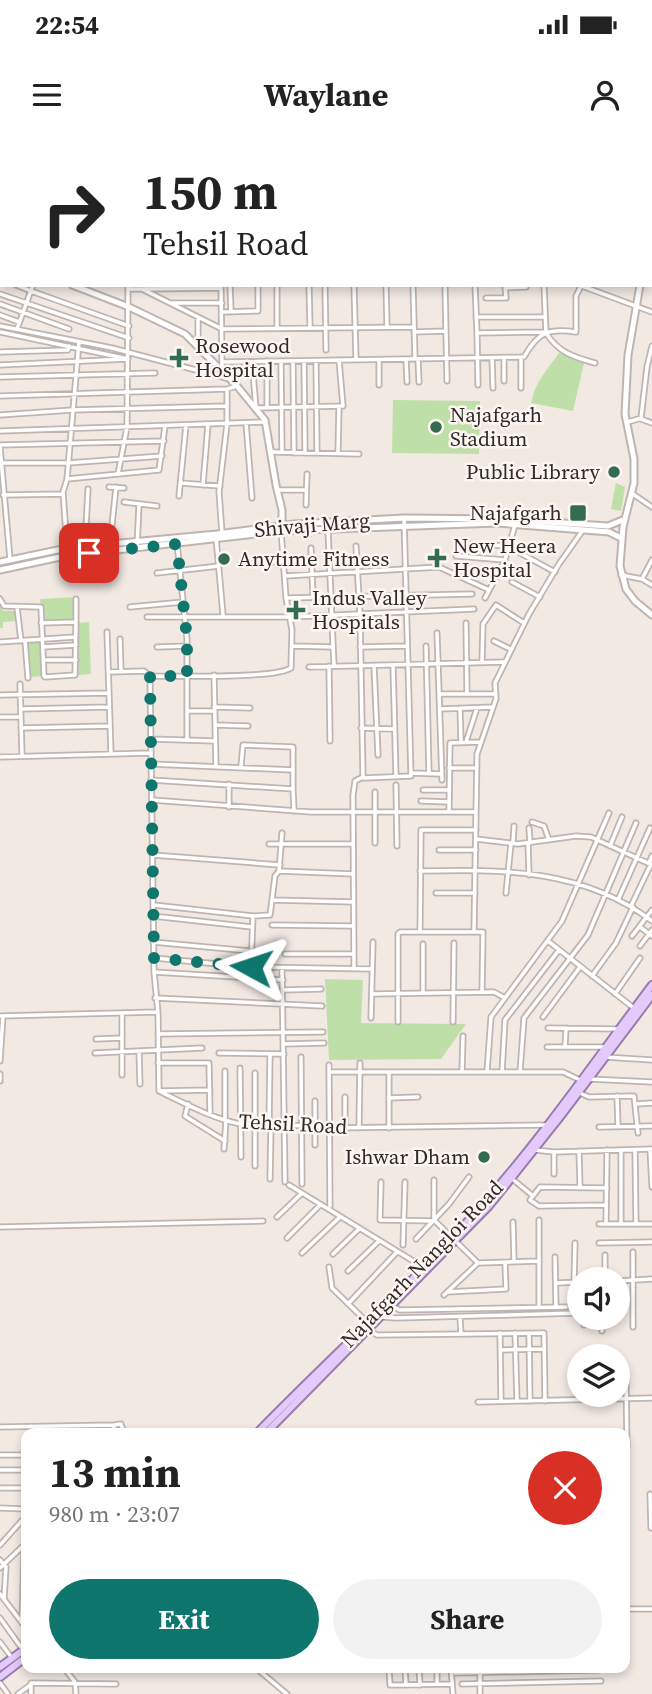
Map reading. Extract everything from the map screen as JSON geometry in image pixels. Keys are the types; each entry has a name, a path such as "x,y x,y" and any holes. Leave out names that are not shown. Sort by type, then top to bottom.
{"main road":[{"path":"77,287 129,307 184,333 237,386 265,422 283,517 282,528"},
{"path":"640,287 628,355 625,414 634,458 633,494 621,538 621,575 626,589 652,615"},
{"name":"Shivaji Marg","path":"584,527 608,526 625,519"},
{"name":"Shivaji Marg","path":"282,528 328,528 403,521"},
{"name":"Shivaji Marg","path":"0,570 65,556 218,535 282,528 403,521 517,522 584,527 609,531 621,538"},
{"name":"Shivaji Marg","path":"0,562 66,548 110,544 136,545"},
{"name":"Najafgarh Nangloi Road","path":"262,1428 383,1312 510,1177 547,1125 585,1081 618,1029 636,1010 652,985"},
{"path":"531,1149 579,1092 636,1010 652,995"},
{"path":"383,1312 392,1306 454,1239"},
{"path":"271,1428 368,1326"},
{"path":"0,1667 21,1653"},
{"path":"0,1678 21,1655"}],"street":[{"path":"194,140 207,140"},
{"path":"118,474 127,427 128,287 195,287"},
{"path":"221,287 222,372"},
{"path":"230,287 231,312"},
{"path":"222,312 258,311 258,287"},
{"path":"277,287 277,328"},
{"path":"309,287 310,328"},
{"path":"325,287 326,349"},
{"path":"354,287 356,360"},
{"path":"386,287 387,327"},
{"path":"413,287 419,382"},
{"path":"445,287 447,381"},
{"path":"475,287 478,385"},
{"path":"486,298 506,298 505,287 526,287"},
{"path":"544,287 546,332 569,356 595,363"},
{"path":"477,333 546,332 556,329 576,332 576,296 580,287"},
{"path":"584,287 652,312"},
{"path":"16,332 32,289 129,326"},
{"path":"142,289 222,329 387,327 446,331"},
{"path":"0,293 129,338"},
{"path":"169,303 222,303"},
{"path":"0,304 69,329"},
{"path":"0,315 19,322"},
{"path":"198,317 198,348"},
{"path":"476,317 545,317"},
{"path":"0,326 69,346 78,345"},
{"path":"0,332 16,332 129,356 136,355 230,380"},
{"path":"222,362 524,357 537,338 546,332"},
{"path":"66,548 63,494 67,479 78,345"},
{"path":"0,352 68,350 69,346"},
{"path":"640,419 646,367 652,346"},
{"path":"0,365 121,361 129,356"},
{"path":"521,357 521,387"},
{"path":"492,358 493,388"},
{"path":"504,358 504,381"},
{"path":"406,359 407,382"},
{"path":"316,360 317,453"},
{"path":"253,362 255,408 305,407 343,405 339,360"},
{"path":"379,360 379,385"},
{"path":"267,361 267,407"},
{"path":"281,361 282,452"},
{"path":"293,361 294,453"},
{"path":"304,361 305,453"},
{"path":"0,377 155,373"},
{"path":"0,396 227,389 237,386"},
{"path":"223,615 218,535 219,486 227,424 227,389"},
{"path":"645,392 652,394"},
{"path":"0,415 72,410 227,406"},
{"path":"338,453 339,406"},
{"path":"628,422 640,419 652,423"},
{"path":"0,431 265,422"},
{"path":"246,423 252,498"},
{"path":"203,485 208,424"},
{"path":"67,479 158,471 165,425"},
{"path":"179,496 186,425"},
{"path":"10,559 0,446 164,441"},
{"path":"271,452 359,454"},
{"path":"2,463 68,463 162,456"},
{"path":"306,505 307,474"},
{"path":"181,483 219,486"},
{"path":"109,487 124,488"},
{"path":"110,544 116,487"},
{"path":"85,546 88,489"},
{"path":"278,490 306,490"},
{"path":"3,495 63,494"},
{"path":"633,494 652,507"},
{"path":"124,502 157,506"},
{"path":"136,545 139,503"},
{"path":"354,969 355,782 363,778 410,777 411,773 403,521"},
{"path":"485,598 505,560 517,522"},
{"path":"474,932 476,768 480,742 496,694 495,683 524,624 584,527"},
{"path":"150,676 285,672 292,666 282,528"},
{"path":"328,528 333,646 330,741"},
{"path":"177,540 187,646 187,740"},
{"path":"466,544 509,547 555,572"},
{"path":"356,546 363,778"},
{"path":"312,548 313,597"},
{"path":"456,556 505,560"},
{"path":"240,565 284,561"},
{"path":"642,579 652,561"},
{"path":"156,573 219,566"},
{"path":"285,576 442,567 489,590"},
{"path":"621,575 642,579 652,585"},
{"path":"512,582 540,597"},
{"path":"286,598 472,594"},
{"path":"0,599 4,606 40,607 46,677 75,675 76,599"},
{"path":"130,607 183,602"},
{"path":"482,662 483,624 496,605 524,624"},
{"path":"17,607 28,678"},
{"path":"147,617 290,617 474,609"},
{"path":"41,623 76,622"},
{"path":"466,623 467,694"},
{"path":"107,632 111,754"},
{"path":"411,773 441,777 437,633"},
{"path":"0,642 76,637"},
{"path":"120,639 121,671"},
{"path":"494,641 510,649"},
{"path":"43,647 76,645"},
{"path":"157,648 187,646"},
{"path":"292,646 333,646"},
{"path":"360,648 407,646"},
{"path":"426,646 429,774"},
{"path":"44,660 76,660"},
{"path":"309,667 504,662"},
{"path":"374,665 378,755"},
{"path":"393,665 396,777"},
{"path":"109,672 145,671 150,676 153,942 159,1091 210,1090"},
{"path":"214,675 216,766"},
{"path":"20,684 22,756"},
{"path":"0,695 109,693"},
{"path":"439,694 496,694"},
{"path":"21,709 109,707"},
{"path":"440,709 493,707"},
{"path":"187,710 250,708"},
{"path":"460,708 463,742"},
{"path":"463,742 477,708"},
{"path":"0,717 21,717"},
{"path":"214,724 248,726"},
{"path":"21,728 110,726"},
{"path":"362,728 394,729"},
{"path":"151,738 214,741"},
{"path":"449,812 450,743 480,742"},
{"path":"240,767 242,746 293,748 294,811"},
{"path":"0,757 151,754"},
{"path":"151,764 293,770"},
{"path":"449,768 476,768"},
{"path":"151,780 293,789"},
{"path":"229,784 229,807"},
{"path":"396,785 397,846"},
{"path":"423,790 449,790"},
{"path":"374,792 375,843"},
{"path":"152,800 294,811 476,812"},
{"path":"421,802 449,802"},
{"path":"487,1072 491,1017 562,921 609,813"},
{"path":"610,846 622,817"},
{"path":"532,822 544,826 549,841"},
{"path":"520,1072 524,1018 588,935 636,823"},
{"path":"506,893 514,826"},
{"path":"529,828 529,875"},
{"path":"618,900 650,828"},
{"path":"420,932 421,830 476,830"},
{"path":"153,905 270,916 282,833"},
{"path":"476,839 529,843 576,836 591,837 650,864"},
{"path":"270,844 354,844"},
{"path":"439,850 476,850"},
{"path":"152,855 354,874"},
{"path":"592,976 616,943 652,856"},
{"path":"420,871 476,870 572,880 632,907 652,921"},
{"path":"436,892 475,893"},
{"path":"272,900 354,902"},
{"path":"632,936 652,910"},
{"path":"153,916 253,927"},
{"path":"251,967 254,916"},
{"path":"272,925 354,926"},
{"path":"640,927 651,933 640,946"},
{"path":"398,1022 398,933 484,934 482,992"},
{"path":"548,941 636,1010"},
{"path":"153,942 250,951"},
{"path":"371,1018 373,942"},
{"path":"453,1023 454,943"},
{"path":"423,944 423,993"},
{"path":"502,1072 505,1020 559,950"},
{"path":"285,954 353,954"},
{"path":"154,958 251,967 372,969"},
{"path":"615,994 640,958"},
{"path":"543,1017 580,967"},
{"path":"282,968 287,1183 423,1267"},
{"path":"154,972 283,980"},
{"path":"283,990 321,989"},
{"path":"372,994 496,992 505,998"},
{"path":"155,998 323,1006"},
{"path":"0,1062 1,1016 157,1012"},
{"path":"122,1013 122,1075"},
{"path":"548,1028 618,1029"},
{"path":"565,1047 566,1028"},
{"path":"157,1034 323,1032"},
{"path":"462,1072 463,1036"},
{"path":"96,1038 122,1038"},
{"path":"284,1044 324,1043"},
{"path":"547,1047 605,1048"},
{"path":"95,1053 202,1048"},
{"path":"139,1052 140,1084"},
{"path":"219,1053 284,1054"},
{"path":"270,1054 270,1179"},
{"path":"301,1057 302,1184"},
{"path":"605,1057 652,1060"},
{"path":"158,1063 209,1063 210,1113"},
{"path":"359,1128 360,1063"},
{"path":"329,1065 330,1206"},
{"path":"240,1068 241,1157"},
{"path":"224,1149 225,1071"},
{"path":"329,1072 567,1073 585,1081 652,1082"},
{"path":"389,1072 389,1128"},
{"path":"255,1073 255,1166"},
{"path":"0,1074 0,1081"},
{"name":"Tehsil Road","path":"159,1091 241,1124 315,1125 329,1128 547,1125"},
{"path":"579,1092 589,1097 634,1096 638,1133"},
{"path":"617,1096 618,1127"},
{"path":"345,1097 345,1128"},
{"path":"389,1098 418,1097"},
{"path":"315,1145 316,1101"},
{"path":"636,1104 652,1103"},
{"path":"188,1104 185,1116 225,1141"},
{"path":"599,1127 652,1126"},
{"path":"531,1149 554,1152 651,1149 652,1187"},
{"path":"606,1224 607,1150"},
{"path":"621,1150 621,1224"},
{"path":"635,1150 636,1224"},
{"path":"579,1151 580,1187"},
{"path":"554,1152 554,1174"},
{"path":"416,1238 434,1221 469,1177"},
{"path":"510,1177 533,1195"},
{"path":"434,1180 434,1221"},
{"path":"381,1182 379,1219 434,1221 478,1263"},
{"path":"404,1245 405,1182"},
{"path":"606,1205 539,1206 530,1200 540,1187 607,1188"},
{"path":"277,1217 301,1193"},
{"path":"287,1238 320,1205"},
{"path":"302,1253 340,1217"},
{"path":"539,1220 539,1307"},
{"path":"0,1227 263,1221"},
{"path":"513,1222 514,1261"},
{"path":"599,1224 652,1224"},
{"path":"333,1254 360,1229"},
{"path":"348,1271 379,1240"},
{"path":"599,1243 652,1242"},
{"path":"575,1243 576,1267"},
{"path":"348,1304 398,1252"},
{"path":"633,1252 633,1326"},
{"path":"605,1255 605,1267"},
{"path":"555,1257 556,1307"},
{"path":"505,1262 506,1289 446,1294 478,1263 514,1261 539,1261"},
{"path":"329,1267 332,1288 377,1335 544,1334 545,1401"},
{"path":"633,1280 652,1279"},
{"path":"556,1283 567,1282"},
{"path":"392,1306 401,1310 566,1307"},
{"path":"383,1312 460,1317 567,1313"},
{"path":"460,1317 461,1334"},
{"path":"500,1334 501,1401"},
{"path":"515,1334 517,1401"},
{"path":"529,1334 530,1401"},
{"path":"500,1350 544,1349"},
{"path":"630,1399 652,1398"},
{"path":"478,1402 567,1400"},
{"path":"626,1407 627,1428"},
{"path":"0,1427 121,1424 122,1428"},
{"path":"0,1455 21,1455"},
{"path":"0,1470 21,1470"},
{"path":"0,1488 21,1488"},
{"path":"650,1494 651,1528"},
{"path":"0,1508 21,1509"},
{"path":"0,1545 21,1522"},
{"path":"0,1568 21,1548"},
{"path":"0,1559 5,1564 4,1600"},
{"path":"0,1594 21,1621"},
{"path":"630,1609 652,1609"},
{"path":"0,1618 21,1646"},
{"path":"0,1642 12,1658"},
{"path":"69,1673 76,1683 76,1694"},
{"path":"262,1673 287,1694"},
{"path":"389,1673 389,1685 452,1684"},
{"path":"405,1673 406,1685"},
{"path":"419,1673 420,1685"},
{"path":"437,1673 438,1684"},
{"path":"451,1673 453,1694"},
{"path":"480,1673 480,1694"},
{"path":"462,1684 601,1681"},
{"path":"0,1684 8,1694"},
{"path":"31,1684 31,1694"},
{"path":"18,1694 31,1684 116,1684"}],"green space":[{"path":"560,352 584,363 573,411 531,403 539,382"},
{"name":"Najafgarh Stadium","path":"393,400 480,401 479,454 392,453"},
{"path":"616,483 625,487 621,511 611,509"},
{"path":"76,597 77,622 43,623 40,599"},
{"path":"0,607 3,611 17,611 17,621 3,622 3,628 0,628"},
{"path":"89,622 91,674 78,675 77,623"},
{"path":"42,642 44,676 30,677 27,643"},
{"path":"325,979 363,980 361,1023 466,1024 441,1059 329,1060"}],"waterway":[{"path":"0,330 125,356"}],"place":[{"name":"Rosewood Hospital","path":"179,358"},
{"name":"Najafgarh Stadium","path":"436,427"},
{"name":"Public Library","path":"614,472"},
{"name":"Najafgarh","path":"578,513"},
{"name":"New Heera Hospital","path":"437,558"},
{"name":"Anytime Fitness","path":"224,559"},
{"name":"Indus Valley Hospitals","path":"296,610"},
{"name":"Ishwar Dham","path":"484,1157"}],"route":[{"path":"89,553 177,544 187,639 187,676 150,676 154,958 251,967"}]}
